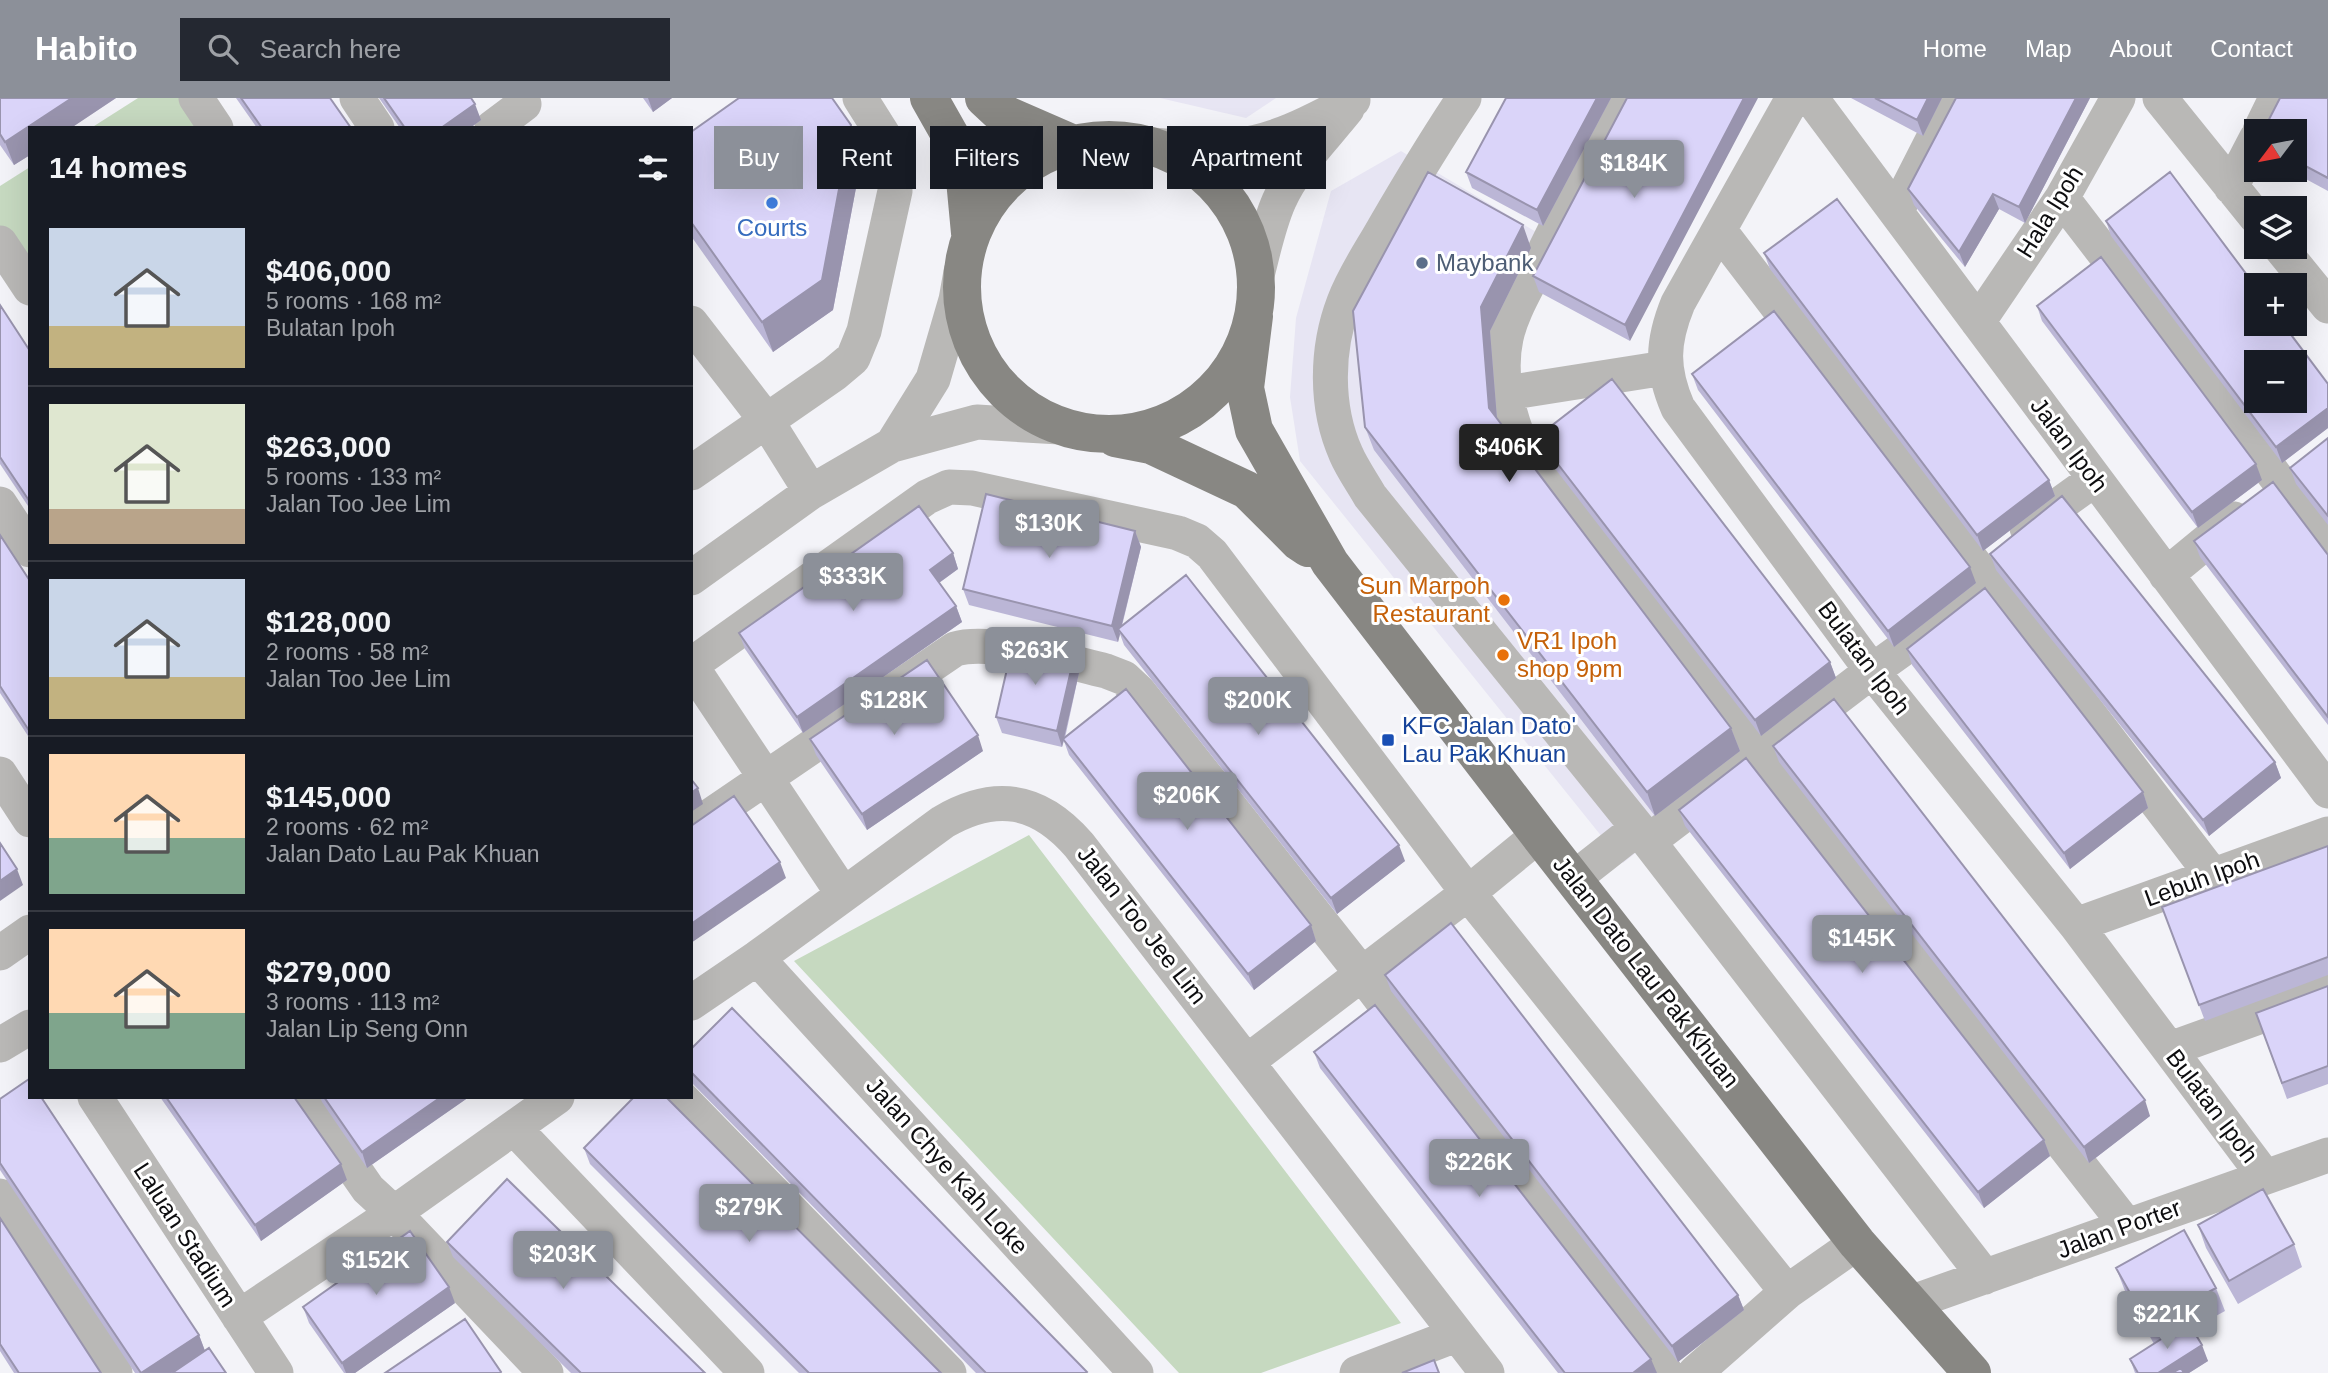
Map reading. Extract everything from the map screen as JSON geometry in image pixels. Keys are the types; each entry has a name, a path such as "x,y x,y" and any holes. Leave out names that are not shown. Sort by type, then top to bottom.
{"main road":[{"path":"929,98 963,158 970,233"},
{"path":"985,98 998,111 1057,137"},
{"path":"1057,149 1028,161 993,192 970,233 961,272 965,321 984,367 1017,403 1060,427 1098,435 1141,432 1181,417 1215,391 1240,356 1255,297 1247,235 1225,196 1193,165 1153,145"},
{"name":"Jalan Dato Lau Pak Khuan","path":"1255,297 1245,388 1254,430 1330,563 1857,1243 1972,1373"},
{"name":"Jalan Dato Lau Pak Khuan","path":"1098,435 1151,444 1247,490 1299,542 1330,563"}],"street":[{"path":"196,98 215,126"},
{"path":"356,98 376,126"},
{"path":"693,472 853,358 864,331 895,191 894,152 860,98"},
{"path":"1464,98 1413,177 1343,303 1334,335 1331,394 1337,428 1346,455 1370,496 1644,834 1985,1277"},
{"path":"1625,98 1551,237 1511,320 1504,359 1506,393 1511,420 1522,447 2127,1226"},
{"name":"Bulatan Ipoh","path":"1793,98 1678,303 1669,324 1665,368 1670,390 1685,418 1872,671 2076,925 2265,1177"},
{"name":"Jalan Ipoh","path":"1811,98 2328,791"},
{"path":"1896,212 1954,98"},
{"name":"Hala Ipoh","path":"1978,322 2062,198 2118,98"},
{"path":"2160,98 2244,203"},
{"path":"2266,119 2276,98"},
{"path":"1153,145 1208,148 1236,146 1284,133 1354,99"},
{"path":"1255,297 1269,228 1280,198 1298,170 1354,99"},
{"path":"496,126 529,110"},
{"path":"2231,187 2244,162"},
{"path":"2062,198 2328,545"},
{"path":"1719,230 2213,876"},
{"path":"0,244 28,285"},
{"path":"2290,259 2328,306"},
{"path":"892,445 933,379 956,300 961,272"},
{"path":"693,326 766,420 811,492"},
{"path":"1506,393 1665,368"},
{"path":"693,577 811,492 892,445 977,422 1060,427"},
{"path":"2166,575 2309,460"},
{"path":"1573,879 1759,755 1872,671 2095,479"},
{"path":"693,665 927,497 949,488 972,488 1178,533 1197,541 1212,554 1468,893 1787,1292"},
{"path":"0,504 28,547"},
{"path":"693,828 955,649 989,645 1124,678 1139,692 1362,974 1666,1373"},
{"path":"693,669 843,894"},
{"path":"0,774 28,817"},
{"name":"Jalan Too Jee Lim","path":"693,1002 963,811 1001,803 1022,806 1045,814 1065,828 1079,845 1487,1373"},
{"name":"Lebuh Ipoh","path":"2076,925 2328,834"},
{"path":"1248,1061 1468,893 1539,835"},
{"path":"0,953 28,933"},
{"name":"Jalan Chye Kah Loke","path":"757,958 1136,1373"},
{"path":"2170,1049 2328,992"},
{"path":"0,1045 28,1028"},
{"name":"Laluan Stadium","path":"96,1099 276,1373"},
{"path":"305,1099 368,1189 546,1373"},
{"path":"239,1317 394,1213 554,1099"},
{"path":"682,1099 949,1373"},
{"path":"514,1128 747,1373"},
{"name":"Jalan Porter","path":"1910,1303 2265,1177 2326,1160"},
{"path":"0,1196 115,1373"},
{"path":"1695,1373 1787,1292 1857,1243"},
{"path":"1357,1373 1456,1335"}],"shaded area":[{"path":"1160,98 1276,98 1246,118"},
{"path":"1401,151 1548,239 1500,331 1506,431 1756,756 1623,863 1300,461 1290,397 1296,318 1331,191"}],"green space":[{"path":"138,98 190,98 207,126 94,126"},
{"path":"28,168 28,271 0,235 0,186"},
{"path":"1029,835 1401,1323 1261,1373 1179,1373 794,961"}],"building":[{"path":"0,98 72,98 5,142 0,134"},
{"path":"241,98 330,98 350,126 261,126"},
{"path":"384,98 471,98 475,104 444,126 404,126"},
{"path":"739,98 832,98 851,125 817,126 817,189 839,189 822,280 762,322 693,225 693,131"},
{"path":"1506,98 1597,98 1537,210 1466,172"},
{"path":"1627,98 1744,98 1625,325 1533,276"},
{"path":"1875,98 1928,98 1917,120"},
{"path":"1956,98 2076,98 2019,207 1993,194 1959,252 1908,189"},
{"path":"2280,98 2328,98 2328,178 2307,167 2307,119 2269,119"},
{"path":"1428,172 1523,225 1481,307 1489,408 1731,728 1647,792 1365,427 1353,311"},
{"path":"2170,172 2246,273 2244,336 2292,336 2302,350 2244,350 2244,404 2106,221"},
{"path":"1837,199 2049,480 1977,535 1764,253"},
{"path":"2101,257 2256,464 2192,512 2037,306"},
{"path":"0,305 28,348 28,499 0,457"},
{"path":"1774,311 1970,567 1888,631 1692,374"},
{"path":"2307,356 2328,384 2328,408 2276,447 2250,413 2307,413"},
{"path":"1612,379 1830,662 1755,720 1537,437"},
{"path":"2328,438 2328,516 2290,468"},
{"path":"2273,482 2328,555 2328,717 2194,541"},
{"path":"986,494 1135,531 1112,626 963,589"},
{"path":"2062,496 2275,762 2203,820 1990,554"},
{"path":"919,506 953,553 930,570 956,606 797,717 739,633"},
{"path":"0,535 28,578 28,729 0,686"},
{"path":"1186,575 1399,845 1331,898 1118,629"},
{"path":"1985,588 2143,792 2064,853 1907,649"},
{"path":"1013,643 1074,657 1057,731 996,717"},
{"path":"927,660 978,735 862,814 810,739"},
{"path":"1126,689 1311,925 1248,974 1063,739"},
{"path":"1834,699 2145,1100 2084,1147 1773,746"},
{"path":"1746,758 2044,1140 1978,1192 1679,810"},
{"path":"734,796 780,862 693,923 693,825"},
{"path":"0,843 17,869 0,881"},
{"path":"2328,846 2328,957 2199,1005 2162,907"},
{"path":"1451,923 1738,1295 1672,1346 1385,975"},
{"path":"2328,986 2328,1066 2282,1083 2256,1013"},
{"path":"1375,1005 1651,1359 1633,1373 1565,1373 1314,1052"},
{"path":"732,1008 1087,1372 986,1373 693,1074 693,1047"},
{"path":"28,1080 28,1099 42,1099 199,1335 141,1373 0,1163 0,1099"},
{"path":"167,1099 295,1099 341,1164 255,1225"},
{"path":"325,1099 438,1099 362,1152"},
{"path":"632,1099 668,1099 941,1373 809,1373 584,1148"},
{"path":"507,1179 705,1373 581,1373 447,1242"},
{"path":"2263,1189 2294,1244 2229,1281 2198,1225"},
{"path":"0,1218 101,1373 19,1373 0,1344"},
{"path":"2184,1230 2216,1288 2148,1325 2116,1268"},
{"path":"410,1231 449,1287 342,1363 303,1307"},
{"path":"465,1319 500,1373 385,1373"},
{"path":"2188,1322 2202,1345 2158,1373 2138,1373 2130,1359"},
{"path":"209,1348 226,1373 172,1373"},
{"path":"1434,1360 1439,1373 1402,1373"}],"place":[{"name":"Courts","path":"772,203"},
{"name":"Maybank","path":"1422,263"},
{"name":"Sun Marpoh Restaurant","path":"1504,600"},
{"name":"VR1 Ipoh shop 9pm","path":"1503,655"},
{"name":"KFC Jalan Dato' Lau Pak Khuan","path":"1388,740"}]}
